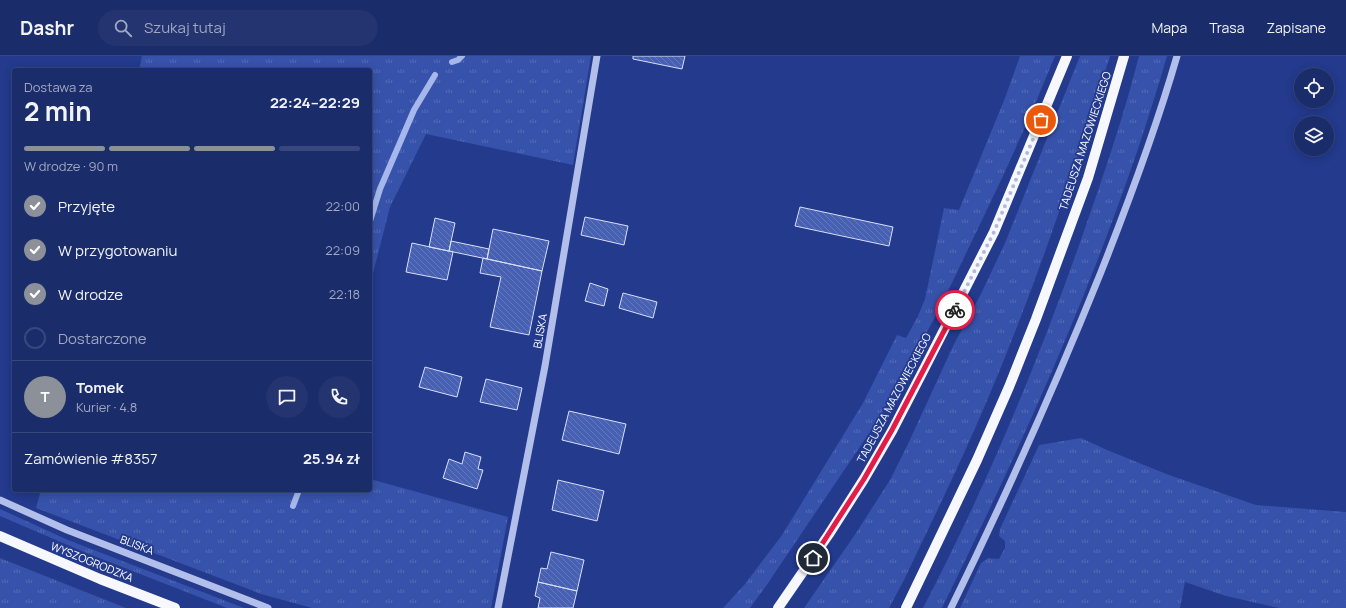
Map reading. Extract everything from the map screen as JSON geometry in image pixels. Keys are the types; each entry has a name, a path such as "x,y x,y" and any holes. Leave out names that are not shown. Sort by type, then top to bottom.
{"main road":[{"name":"TADEUSZA MAZOWIECKIEGO","path":"778,608 829,534 864,479 921,375 994,232 1067,56"},
{"name":"TADEUSZA MAZOWIECKIEGO","path":"906,608 977,460 1009,387 1036,319 1088,178 1124,56"},
{"name":"WYSZOGRODZKA","path":"0,536 100,579 175,608"}],"street":[{"name":"BLISKA","path":"498,608 545,366 597,56"},
{"path":"950,608 1016,472 1069,353 1140,170 1176,56"},
{"name":"BLISKA","path":"0,500 67,530 268,608"}],"green space":[{"path":"142,56 591,56 573,165 426,134 390,207 372,277 372,68 139,68"},
{"path":"1020,56 1055,56 1003,176 939,310 878,420 766,586 750,608 723,608 745,584 782,535 863,403 897,335 906,338 918,316 925,299 944,208 959,210 1005,98"},
{"path":"1080,56 1110,56 1083,142 1054,228 1023,312 989,396 948,488 904,580 889,608 804,608 854,536 890,480 907,446 954,344 981,294 1005,243"},
{"path":"1139,56 1167,56 1121,198 1095,268 1006,474 942,608 923,608 990,470 1049,327 1106,166"},
{"path":"1081,438 1169,475 1256,505 1346,512 1346,608 1279,608 1226,596 1185,582 1180,608 960,608 981,563 988,558 999,559 1005,548 1005,541 999,536 1000,529 1039,445"},
{"path":"372,480 508,517 491,608 312,608 261,594 36,508 40,492 372,492"},
{"path":"0,509 68,540 244,608 227,608 84,552 0,516"},
{"path":"0,558 5,560 126,608 0,608"}],"building":[{"path":"633,56 685,56 682,69 633,59"},
{"path":"800,207 893,227 889,246 795,226"},
{"path":"585,217 628,226 624,245 581,235"},
{"path":"435,218 455,223 449,251 429,247"},
{"path":"493,229 549,241 542,271 487,259"},
{"path":"451,241 489,249 487,259 449,251"},
{"path":"412,243 453,252 447,280 406,272"},
{"path":"483,258 542,271 529,335 490,327 501,277 480,273"},
{"path":"590,283 608,289 604,306 585,301"},
{"path":"623,293 657,302 653,318 619,308"},
{"path":"425,367 462,377 457,397 419,387"},
{"path":"486,379 522,388 517,410 480,402"},
{"path":"569,411 626,424 619,454 562,440"},
{"path":"465,452 481,457 478,469 483,470 477,489 443,478 449,459 462,464"},
{"path":"558,480 604,491 597,521 552,510"},
{"path":"551,552 584,560 577,591 538,582 541,568 547,569"},
{"path":"538,582 577,591 573,608 538,608 540,598 535,596"}],"waterway":[{"path":"452,62 458,60 462,56"},
{"path":"372,215 380,189 414,110 435,75"},
{"path":"293,506 298,492"}],"way so far":[{"path":"955,310 994,232 1041,120"}],"route":[{"path":"813,558 864,479 892,430 955,310"}]}
